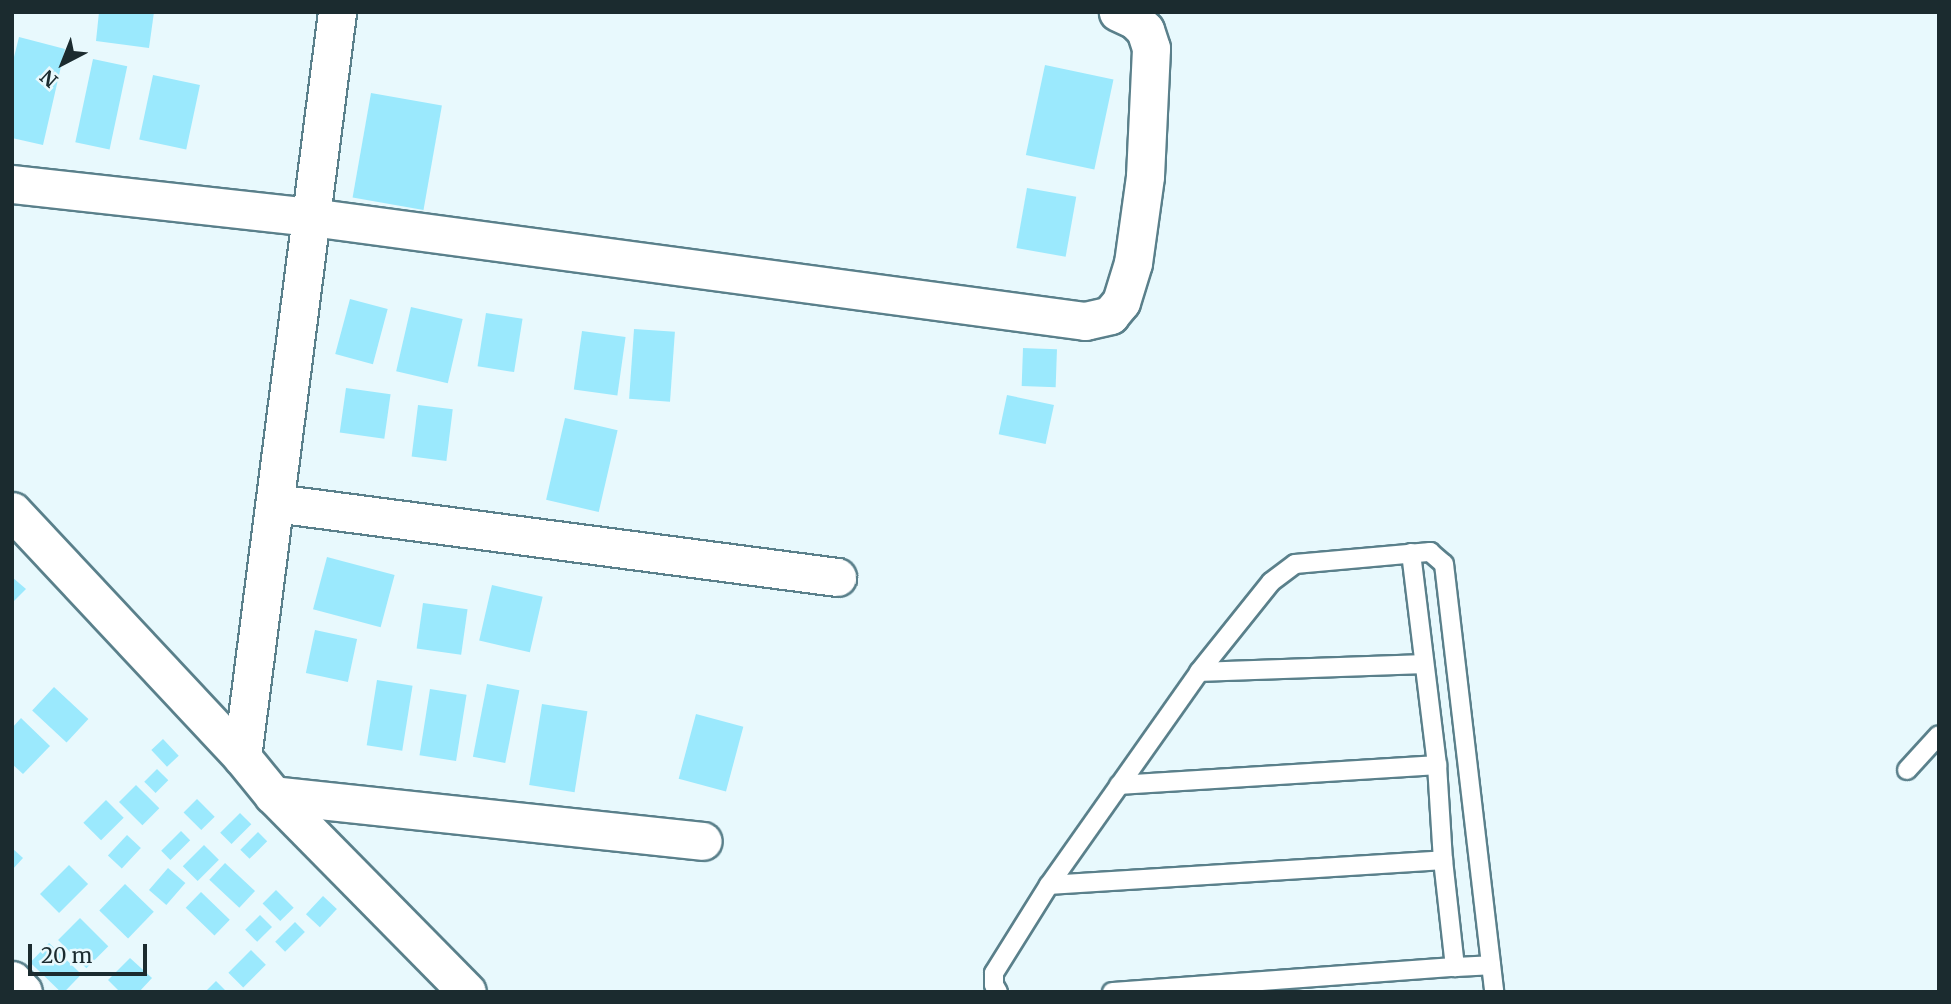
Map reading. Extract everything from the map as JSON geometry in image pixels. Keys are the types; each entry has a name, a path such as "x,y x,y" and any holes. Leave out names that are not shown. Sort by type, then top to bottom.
{"street":[{"path":"242,757 337,12"},
{"path":"12,184 311,217 1085,321 1110,315 1121,302 1133,263 1145,176 1151,48 1144,30 1135,20 1118,12"},
{"path":"275,503 837,577"},
{"path":"12,511 242,757 273,795 445,985"},
{"path":"273,795 702,841"},
{"path":"12,980 23,992"}],"lane":[{"path":"998,992 993,985 994,973 1049,885 1199,672 1271,582 1295,564 1430,552 1444,564 1494,992"},
{"path":"1412,553 1437,765 1443,860 1455,967"},
{"path":"1199,672 1424,664"},
{"path":"1907,770 1939,735"},
{"path":"1119,785 1437,765"},
{"path":"1049,885 1443,860"},
{"path":"1112,992 1491,965"}],"building":[{"path":"99,12 154,12 149,48 96,41"},
{"path":"19,37 65,49 43,145 12,138 12,65"},
{"path":"93,59 127,66 110,149 75,142"},
{"path":"1045,65 1113,80 1094,170 1026,155"},
{"path":"153,75 200,85 186,150 139,140"},
{"path":"371,93 442,106 423,210 353,197"},
{"path":"1027,188 1076,197 1066,257 1016,248"},
{"path":"350,299 388,309 373,364 335,354"},
{"path":"411,307 463,319 448,383 396,371"},
{"path":"486,313 523,319 514,372 478,366"},
{"path":"634,329 675,332 670,402 629,399"},
{"path":"582,331 626,337 617,396 574,389"},
{"path":"1023,348 1057,349 1056,387 1022,386"},
{"path":"346,388 391,394 384,439 340,433"},
{"path":"1007,395 1054,405 1046,444 999,434"},
{"path":"418,405 453,409 446,461 412,457"},
{"path":"565,418 618,430 599,512 546,500"},
{"path":"327,557 395,575 381,627 313,609"},
{"path":"12,577 26,589 12,603"},
{"path":"492,585 543,597 530,652 479,641"},
{"path":"423,603 468,609 461,655 417,649"},
{"path":"315,630 357,639 348,682 306,673"},
{"path":"377,680 413,686 402,751 367,745"},
{"path":"487,684 519,690 505,763 473,757"},
{"path":"54,687 88,719 67,742 32,710"},
{"path":"430,689 467,695 456,761 420,755"},
{"path":"542,704 587,711 575,792 529,785"},
{"path":"696,714 743,727 726,791 679,779"},
{"path":"21,718 50,746 23,774 12,764 12,728"},
{"path":"163,739 179,756 167,767 151,750"},
{"path":"157,769 168,780 156,793 144,782"},
{"path":"136,785 159,808 142,825 119,802"},
{"path":"197,799 215,817 201,830 184,812"},
{"path":"106,800 124,818 101,840 83,823"},
{"path":"240,813 251,824 232,844 220,833"},
{"path":"181,831 190,840 170,860 161,851"},
{"path":"258,832 267,841 250,859 240,850"},
{"path":"127,835 141,848 122,868 108,855"},
{"path":"204,845 219,860 198,881 183,866"},
{"path":"12,848 23,858 12,870"},
{"path":"225,863 255,891 239,908 209,880"},
{"path":"69,865 88,884 59,913 40,894"},
{"path":"168,868 185,883 166,905 149,890"},
{"path":"125,884 154,912 128,938 99,911"},
{"path":"276,890 294,908 280,921 263,903"},
{"path":"201,892 230,920 214,936 186,908"},
{"path":"323,896 337,909 320,927 306,914"},
{"path":"260,915 272,927 257,942 245,930"},
{"path":"80,918 108,946 86,968 58,940"},
{"path":"295,922 305,932 285,952 275,942"},
{"path":"49,943 81,974 64,992 61,992 30,962"},
{"path":"251,950 266,965 243,987 228,973"},
{"path":"130,958 152,978 139,992 120,992 108,980"},
{"path":"216,981 227,992 205,992"}]}
